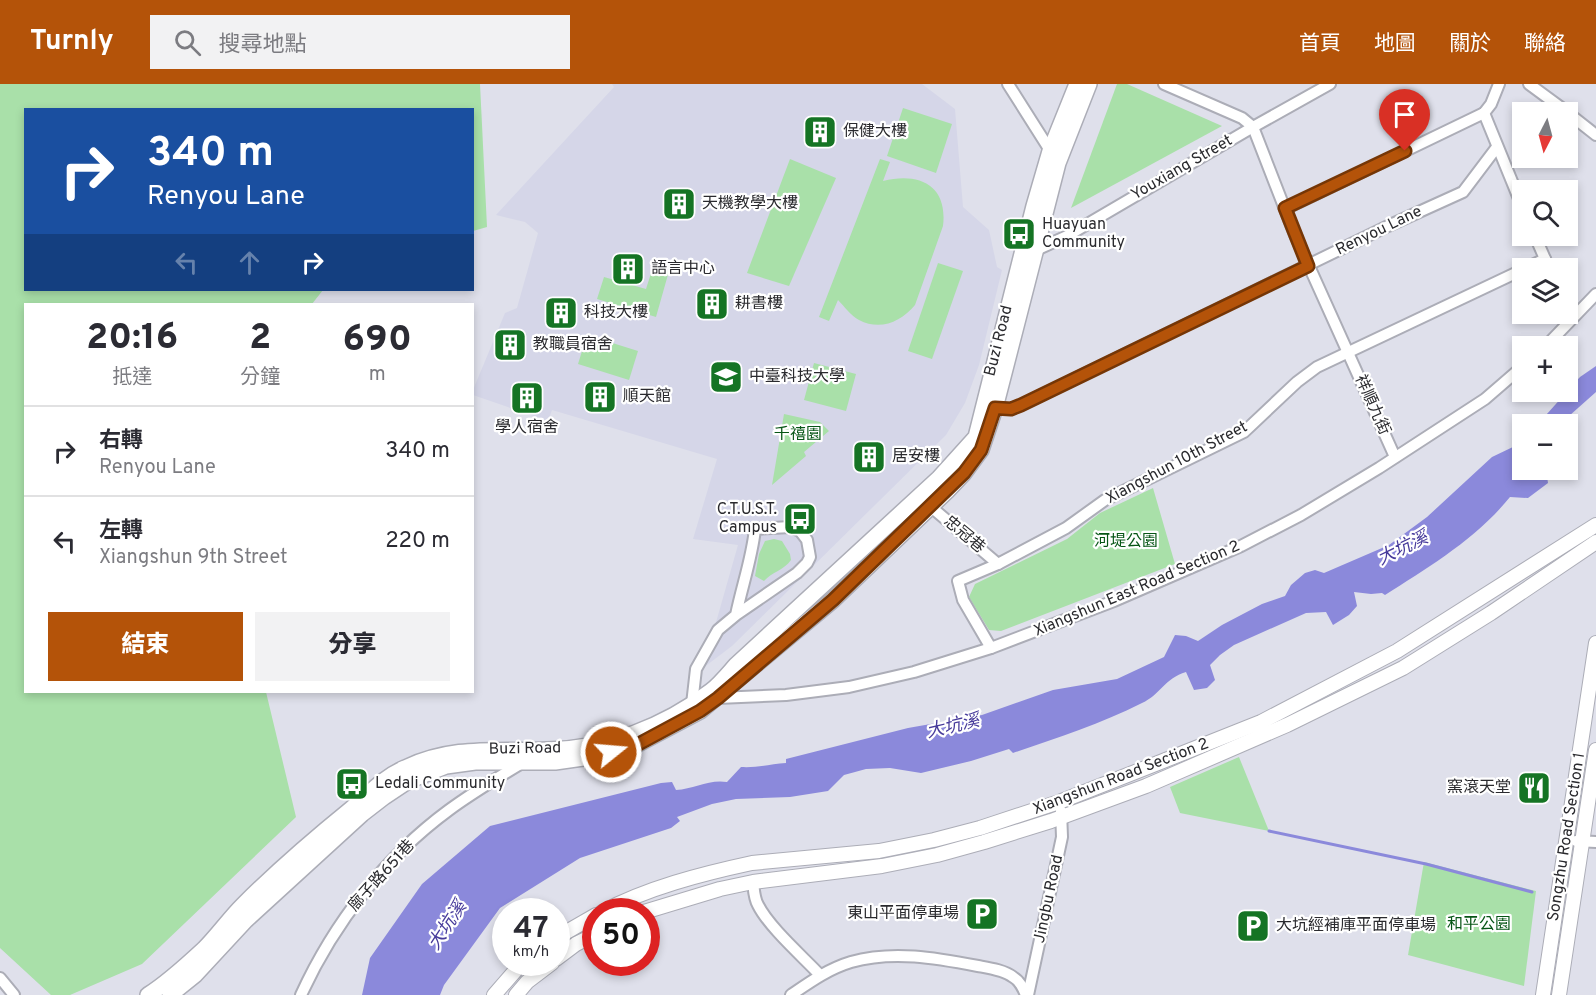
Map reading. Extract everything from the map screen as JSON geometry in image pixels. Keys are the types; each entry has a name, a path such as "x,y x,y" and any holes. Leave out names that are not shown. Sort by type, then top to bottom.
{"main road":[{"name":"Buzi Road","path":"170,995 195,975 246,920 384,797 408,781 446,766 475,762 555,762 633,747 696,708 833,600 964,473 981,450 1031,218 1054,157 1077,84"},
{"name":"Buzi Road","path":"715,694 736,665 939,478 976,437 989,407 1034,251 1054,157 1089,84"},
{"name":"Buzi Road","path":"148,995 203,950 242,906 380,782 404,768 430,758 458,752 549,750 613,741 696,708"}],"street":[{"path":"1008,84 1054,157"},
{"path":"1164,84 1242,118 1252,127"},
{"name":"Youxiang Street","path":"1034,251 1067,236 1252,127 1330,84"},
{"path":"1285,208 1484,113 1491,104 1499,84"},
{"path":"1529,84 1553,102"},
{"path":"1484,113 1512,182"},
{"path":"1578,121 1596,135"},
{"name":"祥順九街","path":"1252,127 1308,266 1395,457"},
{"name":"Renyou Lane","path":"989,407 1011,409 1021,405 1463,192 1497,147"},
{"name":"Xiangshun 10th Street","path":"991,648 963,600 958,581 999,564 1066,528 1104,500 1244,432 1297,382 1317,367 1512,275"},
{"path":"1578,309 1596,294"},
{"path":"1554,336 1563,324"},
{"name":"Xiangshun East Road Section 2","path":"715,694 786,695 849,687 914,672 991,648 1114,601 1241,546 1301,514 1485,399 1512,376"},
{"name":"忠冠巷","path":"930,507 999,564"},
{"name":"Xiangshun Road Section 2","path":"636,898 660,888 752,863 879,851 980,828 1059,802 1261,722 1336,684 1396,651 1596,525"},
{"path":"696,708 696,669 718,630 797,573 807,563 810,556 809,545 800,531 791,527 755,529 752,553 736,615"},
{"name":"Xiangshun Road Section 2","path":"660,907 710,891 753,882 882,866 938,855 984,843 1063,817 1146,786 1287,725 1403,668 1596,542"},
{"name":"Songzhu Road Section 1","path":"1543,995 1596,644"},
{"name":"Songzhu Road Section 1","path":"1559,995 1589,842 1596,750"},
{"name":"廍子路651巷","path":"301,995 316,963 341,925 365,891 399,853 447,811 522,763"},
{"name":"Jingbu Road","path":"1027,995 1062,837 1063,817 1059,802"},
{"path":"1566,840 1589,842"},
{"path":"753,882 754,897 759,907 820,975"},
{"path":"791,995 820,975 851,962 886,956 930,957 991,969 1012,975 1027,995"},
{"path":"494,995 511,976"},
{"path":"516,995 535,976"},
{"path":"0,978 14,995"}],"shaded area":[{"name":"中臺科技大學","path":"612,84 922,84 955,109 963,207 989,230 997,267 1002,270 979,365 965,403 946,435 732,646 703,668 738,545 693,539 717,459 552,410 548,421 474,395 474,388 505,313 517,308 538,233 525,222 496,215 614,87"}],"green space":[{"path":"0,84 480,84 487,227 474,231 474,108 24,108 24,291 322,291 313,303 24,303 24,693 266,693 296,817 142,964 70,995 51,995 0,948"},
{"path":"1117,84 1127,84 1222,126 1071,208"},
{"path":"903,108 952,124 936,173 887,156"},
{"path":"790,159 836,178 789,286 747,273"},
{"path":"880,159 890,162 883,181 908,178 919,180 936,191 941,200 943,226 915,305 903,316 890,323 875,325 856,318 838,300 829,321 819,317"},
{"path":"938,263 963,271 932,359 908,351"},
{"path":"653,267 669,271 656,317 597,299 604,277 646,289"},
{"path":"587,335 638,351 629,380 578,364"},
{"path":"814,363 856,374 846,411 804,400"},
{"name":"千禧園","path":"784,414 820,422 829,431 804,452 806,456 772,485"},
{"name":"河堤公園","path":"1153,488 1175,564 1001,631 989,630 969,597 975,584 1067,539 1100,513"},
{"path":"774,539 782,541 791,560 764,581 755,576 759,554 765,541"},
{"path":"1239,757 1269,831 1180,813 1170,787"},
{"name":"和平公園","path":"1424,862 1536,891 1524,986 1408,955"}],"water":[{"path":"1596,366 1596,392 1571,414 1547,414 1558,402 1578,402 1578,379"},
{"name":"大坑溪","path":"1512,447 1512,480 1548,480 1548,483 1528,498 1510,497 1467,539 1385,595 1354,592 1357,606 1349,615 1333,625 1326,612 1306,613 1234,645 1210,665 1215,680 1207,688 1194,690 1186,672 1173,678 1148,700 1126,711 1013,753 1009,749 921,773 890,768 866,769 844,775 828,791 790,797 736,799 712,804 677,817 680,821 671,828 580,858 516,898 492,898 492,919 444,985 440,995 362,995 370,958 422,884 490,826 661,783 672,782 676,790 720,781 727,782 741,767 786,763 786,759 908,728 982,715 1053,690 1117,679 1164,657 1175,635 1186,636 1198,641 1222,625 1262,604 1285,596 1291,585 1305,573 1315,570 1324,573 1389,545 1427,517 1492,457"}],"waterway":[{"path":"1269,831 1426,864 1532,892"}],"place":[{"name":"保健大樓","path":"820,132"},
{"name":"天機教學大樓","path":"679,204"},
{"name":"Huayuan Community","path":"1019,234"},
{"name":"語言中心","path":"628,269"},
{"name":"耕書樓","path":"712,304"},
{"name":"科技大樓","path":"561,313"},
{"name":"教職員宿舍","path":"510,345"},
{"name":"中臺科技大學","path":"726,377"},
{"name":"順天館","path":"600,397"},
{"name":"學人宿舍","path":"527,398"},
{"name":"居安樓","path":"869,457"},
{"name":"C.T.U.S.T. Campus","path":"800,519"},
{"name":"Ledali Community","path":"352,784"},
{"name":"窯滾天堂","path":"1534,788"},
{"name":"東山平面停車場","path":"982,914"},
{"name":"大坑經補庫平面停車場","path":"1253,926"}],"route":[{"path":"611,752 633,747 700,711 833,600 964,473 981,450 995,408 1011,409 1021,405 1308,266 1285,208 1405,151"}]}
